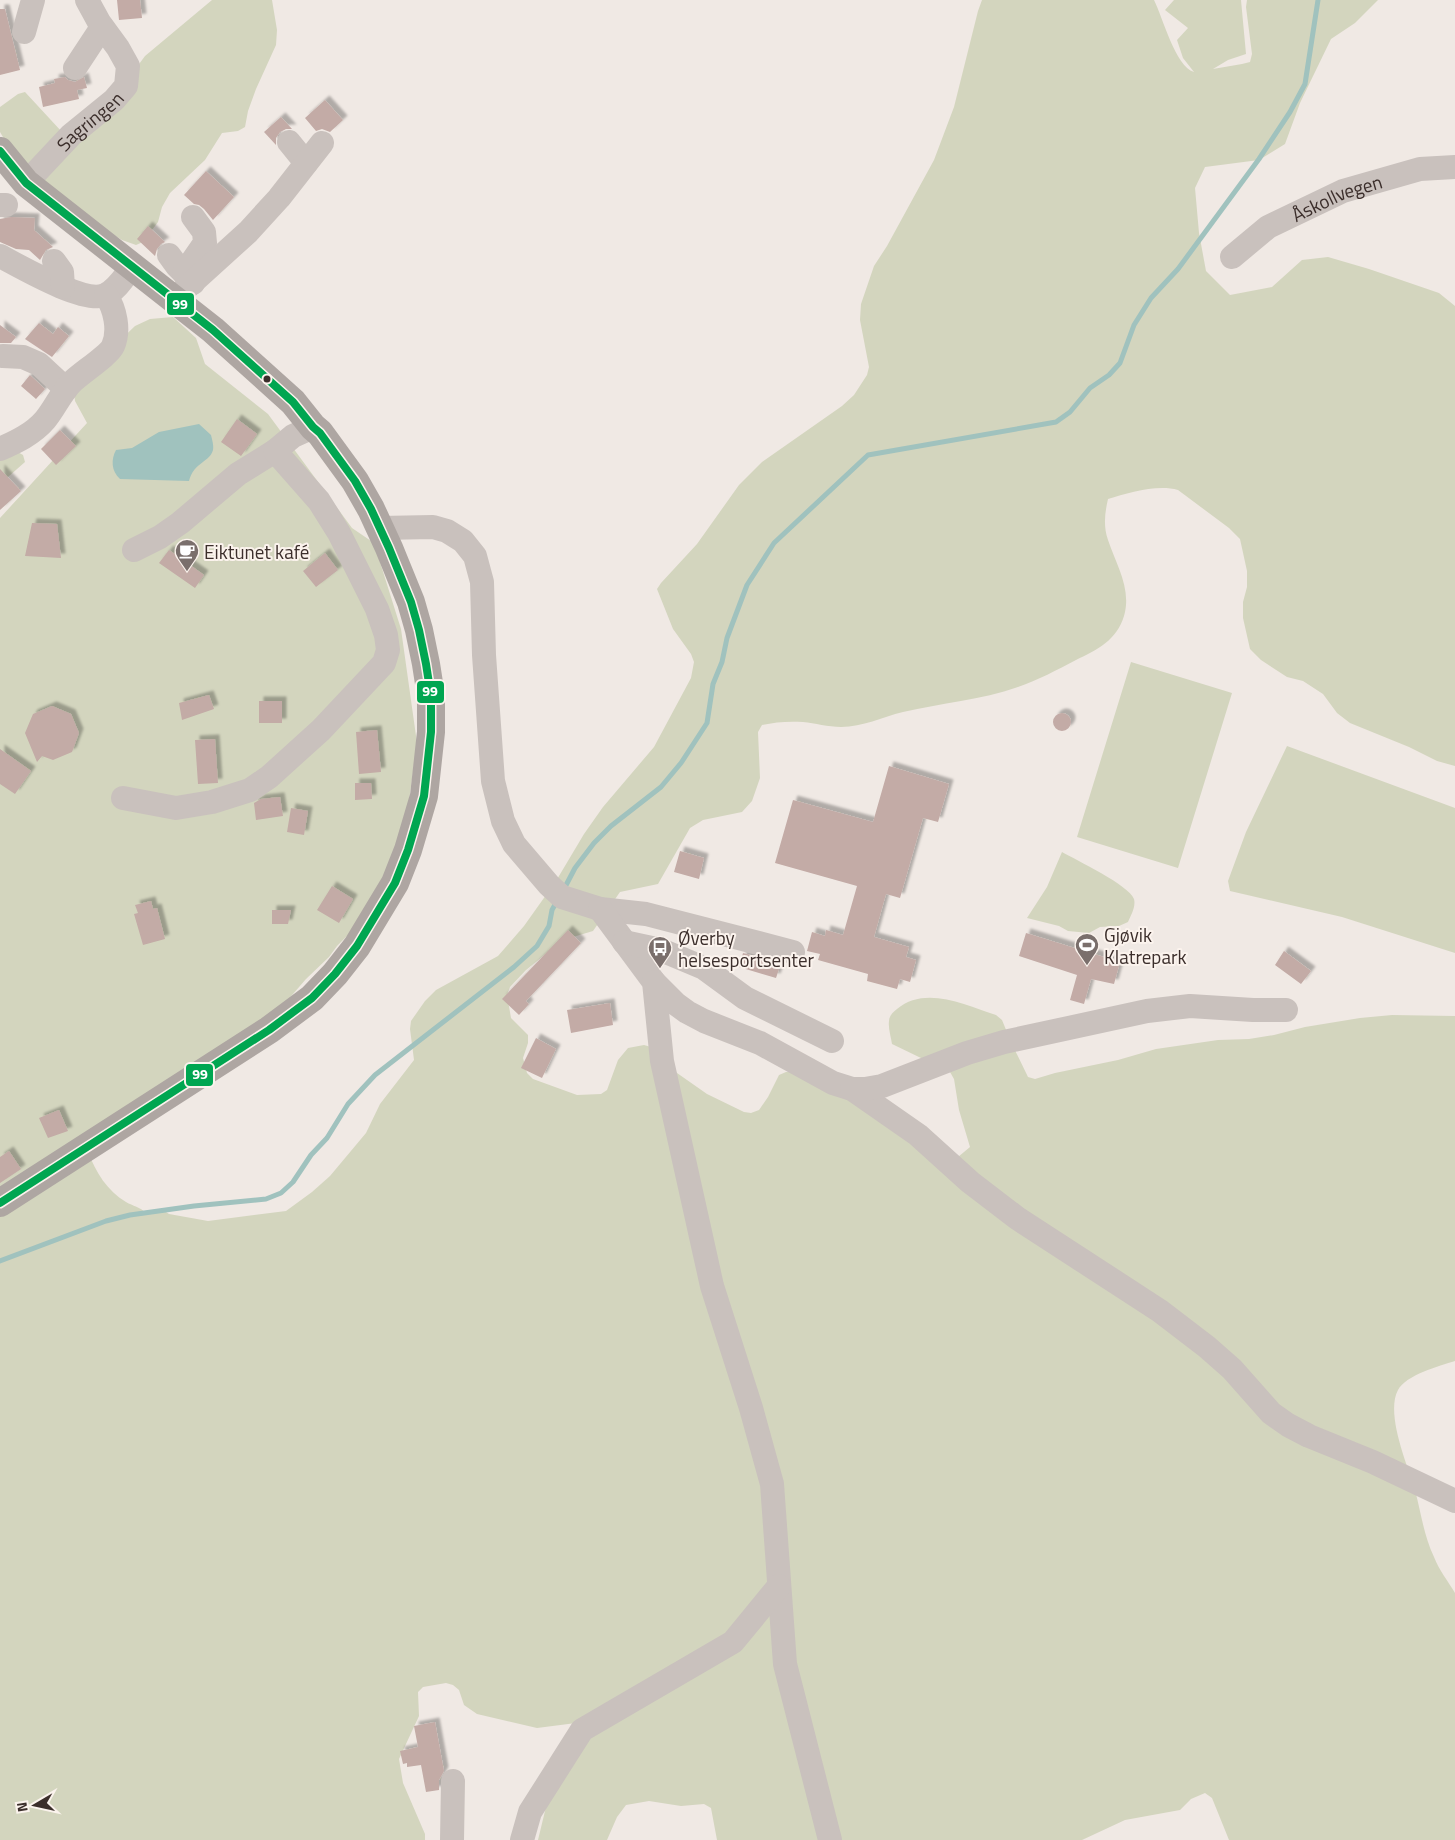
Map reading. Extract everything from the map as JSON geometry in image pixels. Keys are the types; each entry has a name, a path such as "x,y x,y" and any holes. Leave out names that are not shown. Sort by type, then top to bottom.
{"main road":[{"path":"0,151 26,183 132,266 184,285 253,365 293,402 320,433 355,481 380,528 404,585 419,630 430,696 431,732 424,796 395,883 377,916 357,946 312,998 269,1030 0,1203"}],"street":[{"path":"24,32 33,0"},
{"name":"Sagringen","path":"26,183 71,135 114,100 126,86 128,66 118,48 102,27 87,0"},
{"path":"75,68 102,27"},
{"path":"289,142 306,163"},
{"path":"184,285 248,232 279,198 322,143"},
{"name":"Åskollvegen","path":"1232,257 1268,227 1343,191 1420,170 1455,167"},
{"path":"184,285 205,243 204,232 193,217"},
{"path":"169,255 177,266 184,285"},
{"path":"0,256 63,287 80,294 98,297 106,295 113,290 132,266"},
{"path":"54,261 62,272 63,287"},
{"path":"0,449 21,439 38,426 70,383 113,346 116,326 110,302 106,295"},
{"path":"2,356 23,357 39,364 66,389"},
{"path":"134,550 160,537 238,474 275,451 293,436 313,427"},
{"path":"123,798 176,808 212,802 250,790 269,777 321,730 384,663 388,650 386,635 377,609 339,533 319,501 275,451"},
{"path":"380,528 433,527 447,531 463,541 475,556 482,582 484,654 493,781 503,821 514,844 548,885 562,897 600,909 646,914 793,952"},
{"path":"600,909 654,982 687,1012 704,1021 760,1042 833,1083 852,1089 918,1135 970,1182 1017,1218 1160,1311 1207,1347 1232,1369 1271,1413 1288,1426 1373,1462 1455,1500"},
{"path":"624,942 661,950 704,968 745,998 832,1041"},
{"path":"654,982 662,1062 712,1286 751,1408 772,1484 785,1664 830,1840"},
{"path":"852,1089 882,1086 967,1053 1004,1042 1147,1011 1190,1006 1286,1010"},
{"path":"522,1840 530,1812 582,1730 732,1642 779,1586"},
{"path":"452,1840 453,1781"}],"green space":[{"path":"212,0 272,0 277,30 276,45 256,89 248,111 245,127 238,131 222,133 205,160 170,193 162,207 158,222 143,242 136,245 122,240 88,219 13,154 0,132 0,107 18,94 25,92 62,132 117,94 145,56"},
{"path":"982,0 1154,0 1175,51 1187,68 1194,72 1183,58 1177,40 1188,28 1165,10 1174,0 1241,0 1246,54 1228,60 1213,69 1250,62 1252,54 1246,7 1247,0 1378,0 1355,23 1331,39 1300,103 1285,144 1259,160 1205,167 1195,188 1199,233 1206,271 1230,295 1272,287 1302,260 1328,257 1439,293 1455,306 1455,766 1437,761 1409,747 1350,723 1337,713 1323,694 1303,681 1287,677 1261,660 1250,649 1243,618 1247,571 1240,539 1229,528 1178,490 1161,488 1124,494 1108,499 1105,514 1106,535 1125,586 1126,596 1124,616 1117,632 1111,638 1091,652 1040,678 990,695 903,712 849,727 798,722 777,722 762,725 758,732 760,778 752,801 742,812 703,820 690,828 658,884 620,892 593,931 563,940 526,970 510,987 507,995 511,1018 528,1035 528,1043 523,1058 527,1073 533,1079 577,1095 601,1094 607,1090 618,1060 628,1048 644,1045 651,1047 667,1066 707,1094 744,1112 751,1113 759,1110 779,1075 786,1072 802,1072 958,1157 970,1147 959,1110 954,1079 950,1072 892,1044 889,1027 890,1016 908,1002 920,998 946,999 996,1015 1002,1020 1028,1077 1035,1079 1118,1060 1156,1049 1218,1040 1249,1039 1360,1018 1392,1015 1455,1016 1455,1361 1415,1376 1402,1385 1398,1390 1395,1400 1394,1412 1399,1440 1415,1490 1428,1541 1438,1566 1455,1593 1455,1840 1229,1840 1212,1798 1205,1793 1191,1799 1180,1810 1125,1820 1082,1840 717,1840 711,1808 704,1804 681,1806 649,1801 626,1805 617,1817 607,1840 538,1840 552,1782 576,1723 537,1728 477,1714 464,1705 459,1690 453,1685 446,1683 423,1687 418,1692 419,1716 399,1759 403,1783 425,1834 425,1840 0,1840 0,518 87,423 75,401 73,386 135,326 150,319 173,317 196,338 205,364 268,414 352,528 374,543 401,629 417,743 406,822 385,879 356,927 280,1009 88,1152 108,1187 119,1198 146,1213 163,1210 169,1214 208,1221 286,1211 330,1176 366,1133 380,1104 414,1060 410,1029 411,1021 425,1001 436,990 498,956 524,926 556,881 584,834 603,807 654,747 691,678 694,662 691,654 673,629 657,589 697,544 739,485 762,462 842,406 854,395 867,375 869,367 860,320 861,304 874,266 934,160 954,107"},
{"path":"16,451 23,455 25,462 0,484 0,456"},
{"path":"1131,662 1232,693 1178,868 1077,837"},
{"path":"1287,746 1455,808 1455,953 1342,917 1230,891 1228,881 1246,832"},
{"path":"1062,852 1113,880 1130,893 1134,899 1134,905 1128,922 1119,926 1100,927 1089,933 1068,931 1059,926 1027,918 1047,887"}],"water":[{"path":"199,424 211,435 213,450 209,457 194,470 189,481 120,479 117,476 113,469 113,457 116,450 132,448 159,432"}],"building":[{"path":"117,0 140,0 142,18 119,20"},
{"path":"0,9 5,9 20,70 0,75"},
{"path":"65,77 75,82 84,77 87,88 77,90 79,99 43,107 39,87 55,83 54,79"},
{"path":"325,100 343,120 330,132 322,129 316,131 305,118"},
{"path":"281,117 292,129 280,132 276,138 276,145 264,132"},
{"path":"206,171 234,197 213,220 204,209 194,204 184,195"},
{"path":"11,217 35,218 34,230 53,247 46,250 40,260 29,250 16,249 0,242 0,219"},
{"path":"148,226 165,242 157,249 155,256 137,239"},
{"path":"39,323 53,334 58,327 69,336 52,357 25,339"},
{"path":"0,325 16,337 11,343 0,343"},
{"path":"30,375 45,389 36,399 21,386"},
{"path":"237,419 257,434 241,456 221,442"},
{"path":"60,430 76,446 56,465 41,449"},
{"path":"0,469 21,491 0,510"},
{"path":"32,523 57,524 61,558 25,556"},
{"path":"169,550 204,575 195,588 159,563"},
{"path":"325,553 338,570 316,587 303,571"},
{"path":"209,695 214,709 182,720 179,703"},
{"path":"259,701 282,701 282,723 259,723"},
{"path":"52,706 71,714 79,733 72,752 53,760 42,756 37,762 25,733 33,714"},
{"path":"1058,713 1066,713 1071,718 1069,729 1058,731 1053,726 1053,718"},
{"path":"377,730 381,772 359,774 356,732"},
{"path":"215,739 218,783 198,784 195,740"},
{"path":"0,749 31,771 15,794 0,784"},
{"path":"889,766 949,784 938,822 923,818 900,898 886,894 874,937 909,947 906,957 916,960 910,982 900,979 897,989 867,981 868,974 818,960 820,954 807,951 812,932 825,936 826,930 843,935 857,886 775,863 793,800 873,822"},
{"path":"355,783 371,783 372,799 355,800"},
{"path":"280,797 283,816 256,820 254,803 261,799"},
{"path":"291,808 308,811 304,835 287,832"},
{"path":"680,851 704,858 699,879 674,872"},
{"path":"332,886 353,899 339,923 317,910"},
{"path":"151,901 153,909 157,908 165,939 143,945 134,914 138,913 135,905"},
{"path":"272,910 291,910 288,924 272,924"},
{"path":"568,930 581,943 526,1001 529,1004 519,1015 502,999"},
{"path":"1026,933 1120,962 1114,984 1091,979 1084,1004 1070,1000 1077,975 1019,956"},
{"path":"1284,951 1311,971 1301,984 1275,965"},
{"path":"743,953 781,963 776,978 739,967"},
{"path":"610,1003 613,1025 571,1033 567,1010"},
{"path":"536,1038 556,1049 542,1078 521,1068"},
{"path":"59,1110 68,1131 48,1138 39,1118"},
{"path":"9,1151 21,1169 0,1183 0,1157"},
{"path":"435,1722 444,1771 439,1780 439,1790 426,1792 421,1765 407,1767 407,1763 403,1764 400,1751 418,1747 414,1726"}],"waterway":[{"path":"564,889 575,868 594,843 611,826 661,787 681,763 707,723 713,684 722,662 727,638 747,585 774,543 868,455 1056,422 1070,412 1090,388 1109,375 1120,363 1134,325 1151,298 1178,269 1259,159 1290,112 1305,84 1318,0"},
{"path":"0,1261 106,1221 130,1215 266,1199 281,1193 293,1182 311,1155 327,1138 348,1104 375,1075 514,967 537,946 549,926 552,910 557,901"}],"transit line":[{"name":"99","path":"0,151 26,183 213,330 293,402 320,433 355,481 371,509 389,548 411,602 419,630 431,696 431,732 424,796 408,850 395,883 357,946 335,974 312,998 269,1030 0,1203"}],"place":[{"name":"Eiktunet kafé","path":"187,572"},
{"name":"Gjøvik Klatrepark","path":"1087,966"},
{"name":"Øverby helsesportsenter","path":"660,969"}]}
